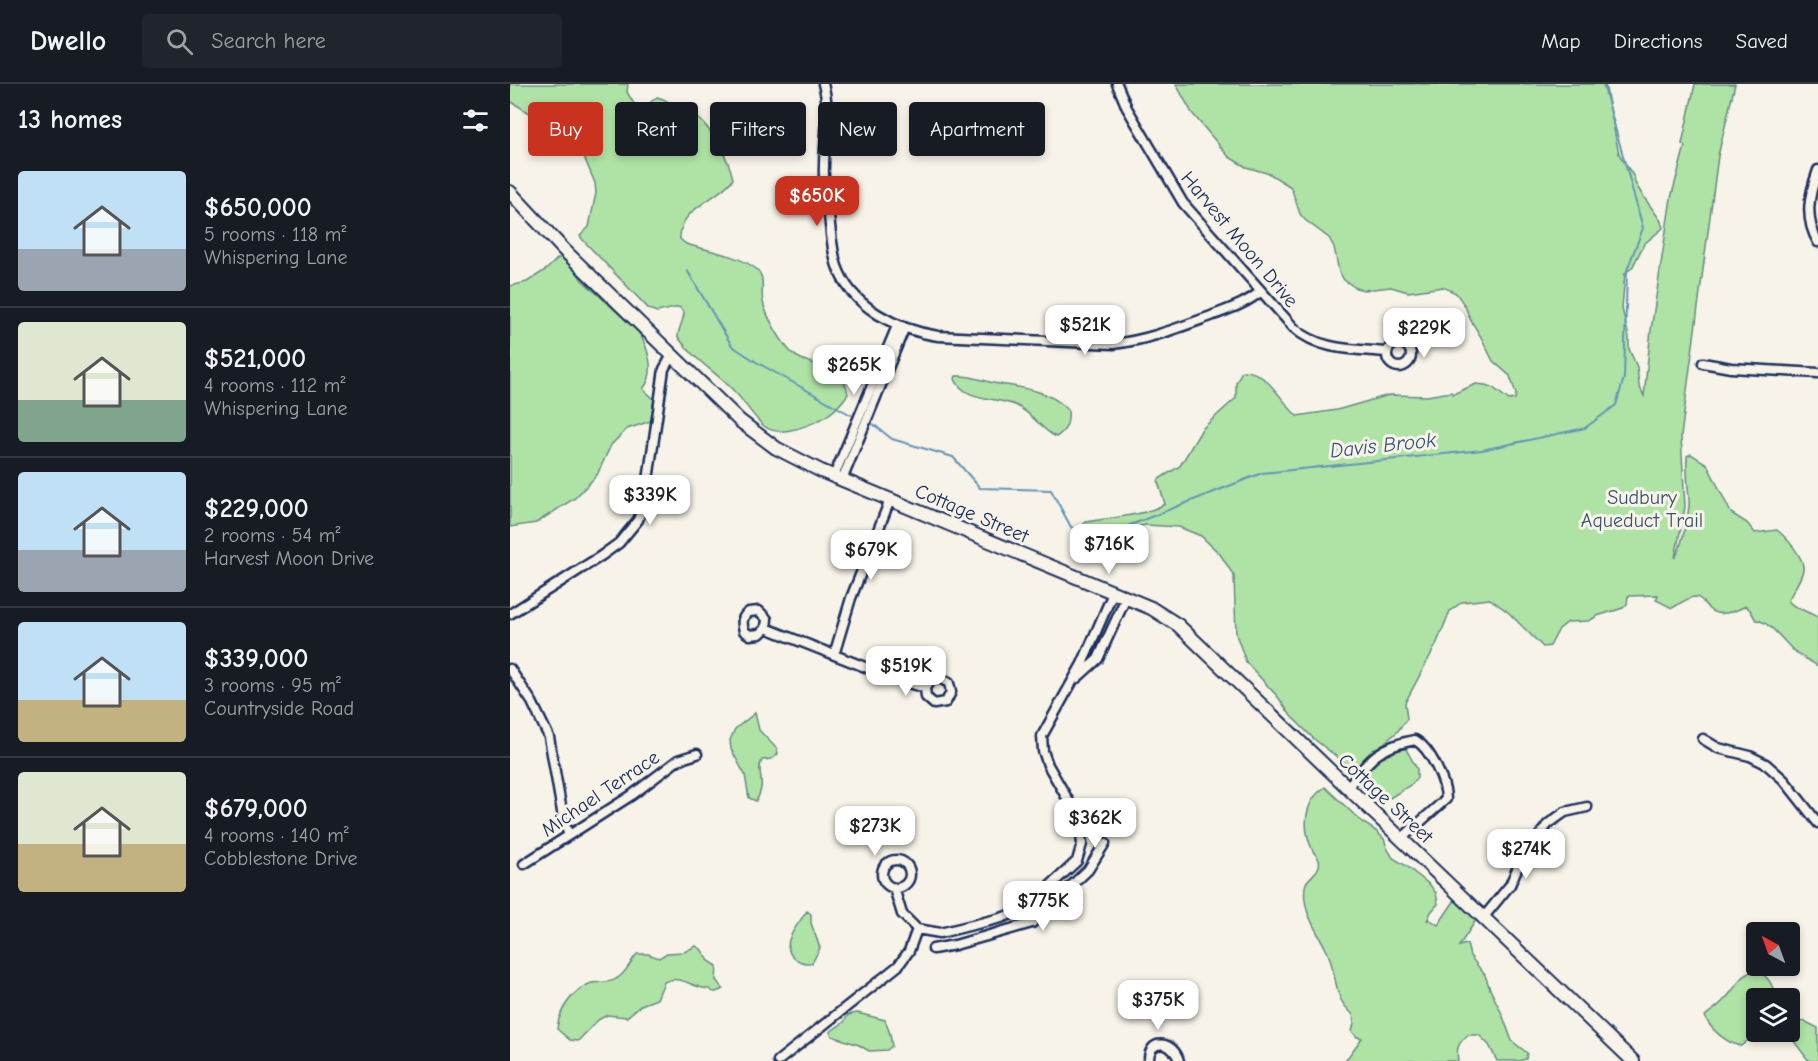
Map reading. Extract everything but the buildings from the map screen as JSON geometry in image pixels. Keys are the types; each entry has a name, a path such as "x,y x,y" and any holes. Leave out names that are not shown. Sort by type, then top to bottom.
{"street":[{"path":"823,84 827,112 824,176 837,267 848,287 857,296 901,327 938,336 1099,344 1126,342 1166,333 1243,303 1261,291"},
{"name":"Harvest Moon Drive","path":"1117,84 1127,108 1189,211 1294,328 1309,339 1336,348 1386,352"},
{"path":"1818,170 1808,206 1812,232 1818,242"},
{"name":"Cottage Street","path":"510,192 564,250 752,431 789,455 838,478 1126,598 1160,613 1178,625 1633,1061"},
{"path":"838,478 901,327"},
{"path":"510,614 601,556 627,536 638,520 645,501 664,369 672,355"},
{"path":"1703,363 1731,368 1818,373"},
{"path":"834,655 851,598 890,500"},
{"path":"894,888 902,914 917,929 940,933 1001,918 1025,909 1077,861 1082,844 1075,812 1049,768 1042,750 1042,736 1082,664 1113,593"},
{"path":"1072,681 1098,659 1126,598"},
{"path":"766,628 898,681 925,688"},
{"path":"510,669 532,702 549,737 564,823 569,835"},
{"path":"1702,739 1718,748 1750,756 1766,764 1784,780 1818,823"},
{"path":"1347,788 1375,754 1415,740 1426,748 1443,783 1446,799 1401,839"},
{"name":"Michael Terrace","path":"524,864 632,795 678,760 697,754"},
{"path":"1483,918 1510,885 1520,862 1548,824 1565,812 1587,807"},
{"path":"933,949 1032,923 1088,870 1105,843"},
{"path":"1080,853 1093,862"},
{"path":"1025,909 1032,923"},
{"path":"969,926 973,940"},
{"path":"778,1061 898,966 909,951 917,929"},
{"path":"1149,1061 1149,1054 1154,1047 1160,1044 1172,1049 1179,1061"}],"green space":[{"path":"510,84 628,84 627,92 633,102 615,102 615,156 698,156 698,118 710,132 710,156 724,156 733,179 726,187 692,212 681,228 680,239 686,244 739,259 759,272 762,279 762,297 765,308 789,350 805,361 832,370 845,383 848,394 837,407 815,422 797,429 779,431 764,426 734,391 678,337 684,312 679,307 657,312 649,309 580,236 589,227 596,193 595,183 584,156 603,156 603,102 528,102 528,112 510,101"},
{"name":"Sudbury Aqueduct Trail","path":"1176,84 1605,84 1619,154 1643,196 1661,221 1663,228 1644,244 1632,268 1625,273 1622,309 1629,337 1629,349 1637,367 1639,385 1644,396 1651,330 1671,198 1685,146 1682,144 1695,84 1735,84 1718,156 1681,436 1685,507 1675,558 1688,513 1687,456 1691,454 1707,464 1731,513 1747,523 1755,533 1777,530 1798,554 1803,570 1788,601 1818,617 1818,666 1796,652 1767,624 1756,620 1746,606 1732,612 1717,613 1709,609 1697,597 1672,608 1656,600 1658,595 1628,596 1627,604 1623,608 1597,616 1589,621 1568,622 1559,629 1550,646 1543,647 1508,612 1490,599 1462,602 1450,611 1436,645 1405,703 1407,719 1397,732 1356,767 1350,767 1314,739 1291,716 1278,697 1246,662 1236,634 1234,576 1220,554 1201,536 1179,527 1146,525 1125,529 1090,550 1083,550 1081,531 1086,522 1136,514 1165,504 1159,479 1180,466 1202,429 1236,398 1236,383 1242,371 1251,372 1266,380 1297,416 1337,410 1389,395 1427,396 1451,392 1453,394 1476,384 1492,387 1509,400 1515,399 1516,394 1510,376 1493,361 1456,293 1443,287 1408,292 1391,287 1364,290 1344,280 1339,272 1334,247 1329,238 1300,214 1291,187 1270,174 1246,167 1229,157 1192,113"},
{"path":"657,97 669,102 651,102"},
{"path":"558,258 565,258 570,262 582,280 638,331 649,360 650,375 643,389 654,399 651,421 627,429 611,445 597,475 575,498 536,523 510,527 510,286 527,282 547,269"},
{"path":"956,376 1024,388 1052,398 1068,410 1066,426 1063,432 1056,437 1045,430 1027,412 1015,405 973,395 966,391 959,386 955,379"},
{"path":"755,713 759,730 777,749 778,754 772,759 762,760 760,765 761,788 756,801 749,798 745,775 731,749 730,740 735,729"},
{"path":"1395,749 1406,749 1417,769 1417,778 1412,784 1390,798 1376,793 1364,777 1372,764"},
{"path":"1325,787 1384,839 1393,858 1430,885 1436,893 1438,904 1427,921 1429,919 1438,925 1455,900 1476,920 1459,946 1467,944 1470,956 1485,975 1512,1041 1527,1053 1526,1059 1497,1061 1489,1045 1479,1035 1468,1035 1458,1046 1458,1061 1345,1061 1362,1038 1357,1037 1352,1031 1354,1019 1352,1013 1341,1000 1329,956 1309,916 1305,896 1306,883 1319,867 1318,859 1309,841 1307,815 1313,800"},
{"path":"807,911 811,914 811,923 820,948 812,963 794,958 788,946 792,933"},
{"path":"696,946 701,949 709,961 717,966 716,980 723,989 714,992 681,980 670,980 664,982 657,999 641,1005 627,1017 607,1015 598,1020 578,1041 570,1040 557,1029 563,1009 571,997 592,983 613,981 625,971 637,954 648,954 659,958 667,953 684,952"},
{"path":"1746,975 1765,976 1773,988 1746,988 1746,1042 1741,1046 1720,1035 1710,1026 1705,1016 1728,996"},
{"path":"857,1013 885,1020 892,1046 887,1050 869,1051 859,1045 832,1036 830,1032 844,1022 848,1015"},
{"path":"1804,1021 1818,1028 1818,1061 1809,1061 1795,1042 1800,1042 1800,1023"}],"waterway":[{"name":"Davis Brook","path":"873,424 892,439 953,457 980,488 1051,490 1071,527 1095,539 1262,473 1482,450 1585,428 1616,405 1624,378 1627,270 1643,228 1603,84"},
{"name":"Davis Brook","path":"687,270 732,346 851,415"}]}
